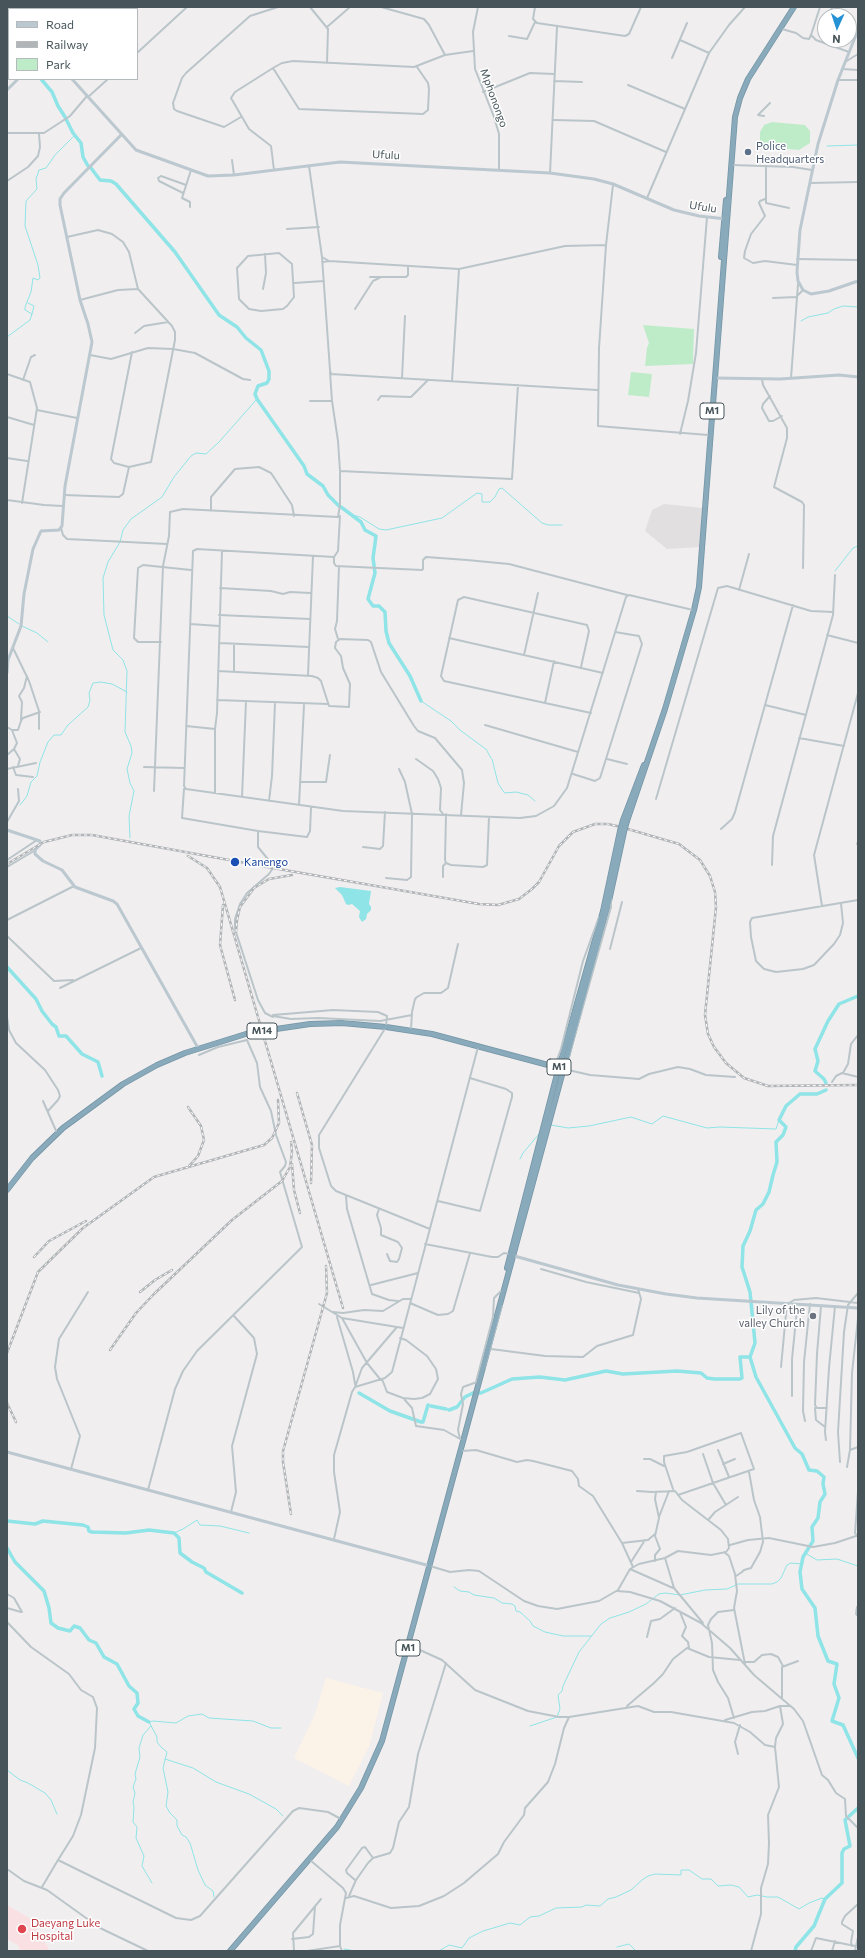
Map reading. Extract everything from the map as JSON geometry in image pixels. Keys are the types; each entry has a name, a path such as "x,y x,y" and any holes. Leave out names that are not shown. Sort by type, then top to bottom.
{"highway":[{"name":"M1","path":"693,610 699,561 734,124 740,98 753,71 781,28 792,7"},
{"name":"M1","path":"501,1302 502,1291 560,1068 603,911 625,820 650,754 693,610 702,561 731,131 737,98 746,79 792,7"},
{"name":"M1","path":"560,1068 610,893 622,832"},
{"name":"M14","path":"7,1190 32,1158 57,1134 74,1119 123,1084 157,1065 198,1048 239,1036 272,1029 325,1021 386,1027 412,1030 560,1068"},
{"name":"M1","path":"230,1951 310,1860 342,1820 361,1788 379,1748 409,1645 461,1451 462,1440 501,1302 512,1255"}],"street":[{"path":"138,52 187,7"},
{"path":"241,117 224,126 177,111 174,109 173,104 182,78 191,69 250,16 278,7"},
{"path":"310,7 327,27 327,63"},
{"path":"327,27 349,7"},
{"path":"381,7 426,21 445,54"},
{"path":"395,11 397,7"},
{"name":"Mphonongo","path":"478,7 474,25 473,51 475,71 494,117 499,134 499,170"},
{"path":"510,36 527,39 535,22 533,19 535,7"},
{"path":"535,22 557,27 625,36 629,34 641,7"},
{"path":"646,199 710,53 729,25 745,7"},
{"path":"806,7 812,7"},
{"path":"781,28 785,31 796,33 803,38 809,39 820,8 815,7"},
{"path":"672,58 687,22"},
{"path":"550,173 554,120 554,81 557,27"},
{"path":"791,378 795,310 798,296 797,259 800,230 818,144 838,80 858,30"},
{"path":"811,35 817,40"},
{"path":"680,40 710,53"},
{"path":"837,48 849,52"},
{"path":"274,170 271,146 250,131 232,103 231,95 273,68 289,61 417,66 445,54 473,51"},
{"path":"845,62 858,54"},
{"path":"273,68 299,109 423,114 428,110 429,89 428,83 417,66"},
{"path":"842,69 858,70"},
{"path":"483,92 530,73 555,74"},
{"path":"7,90 17,80"},
{"name":"Ufulu","path":"73,80 136,150 211,176 234,175 346,162 550,173 582,176 612,184 674,210 707,217 726,219"},
{"path":"7,133 39,134 54,127 70,116 88,96 107,80"},
{"path":"838,80 858,80"},
{"path":"554,81 582,82"},
{"path":"628,85 685,109"},
{"path":"764,116 758,115 770,103"},
{"path":"554,120 594,121 666,152"},
{"path":"7,181 28,166 38,156 40,147 39,134"},
{"path":"121,135 61,197 59,203 80,300 91,335 90,355 77,418 64,495 61,528 62,535 66,539 167,544"},
{"path":"232,160 234,175"},
{"path":"731,165 812,170"},
{"path":"217,700 328,704 349,707 350,703 350,684 343,668 341,656 335,648 338,639 335,629 337,621 338,566 335,565 334,557 338,551 340,471 338,441 332,401 323,262 309,166"},
{"path":"766,166 765,199 768,204 789,208"},
{"path":"190,207 190,202 182,199 191,170"},
{"path":"183,193 159,181 158,178 161,176 186,185"},
{"path":"810,183 858,182"},
{"path":"612,184 606,245 597,390 598,426 680,434 708,434"},
{"path":"765,199 759,203 765,216 751,234 744,254 745,259 753,263 765,262 797,264"},
{"path":"680,434 688,401 696,353 707,217"},
{"path":"287,229 319,227"},
{"path":"67,237 98,230 112,234 123,242 129,252 138,289 173,328 176,336 152,460 147,464 129,467 114,463 111,459 132,352"},
{"path":"323,262 329,261 459,269 565,246 606,245"},
{"path":"279,253 291,262 294,283 294,297 284,308 257,311 249,309 241,303 238,296 236,268 247,256 279,253"},
{"path":"262,289 266,274 265,254"},
{"path":"322,257 329,261"},
{"path":"797,259 858,260"},
{"path":"370,277 406,277 408,275 408,267"},
{"path":"452,381 459,269"},
{"path":"355,309 373,281 382,276"},
{"path":"294,283 324,281"},
{"path":"798,281 803,290 809,294 816,294 858,281"},
{"path":"80,300 118,290 138,289"},
{"path":"773,298 798,296 803,290"},
{"path":"402,378 405,316"},
{"path":"134,333 144,326 168,322"},
{"path":"90,355 111,358 152,347 173,349 195,353 243,379 250,380"},
{"path":"23,380 31,357 35,355"},
{"path":"330,372 334,374 597,390"},
{"path":"7,374 30,383 37,410 27,461 22,503"},
{"path":"715,378 762,379 838,375 858,377"},
{"path":"762,379 763,385 787,426 788,434 774,487 804,505 803,568"},
{"path":"378,400 381,396 410,397 428,380"},
{"path":"340,471 512,479 518,385"},
{"path":"770,396 762,408 769,421 773,421 782,416"},
{"path":"310,401 332,401"},
{"path":"37,410 77,418"},
{"path":"7,417 34,425"},
{"path":"7,458 27,461"},
{"path":"64,495 119,497 123,494 129,467"},
{"path":"211,511 211,497 235,469 258,467 271,473 292,505 294,516"},
{"path":"7,500 22,503 64,506"},
{"path":"154,791 163,566 170,514 172,510 184,509 335,518 340,516"},
{"path":"7,673 7,662 21,626 33,549 41,531 59,530 61,528"},
{"path":"311,808 310,831 307,838 182,818 192,554 194,549 334,557"},
{"path":"215,793 214,729 217,700 222,551"},
{"path":"739,590 749,554"},
{"path":"308,675 313,556"},
{"path":"338,566 423,570 423,560 426,557 509,564 627,595 693,610"},
{"path":"161,642 136,641 134,638 133,629 138,568 143,566 163,566 191,570"},
{"path":"772,865 773,836 833,612 835,576"},
{"path":"656,799 718,588 724,586 811,610 833,612"},
{"path":"220,588 271,591 283,594 290,592 311,593"},
{"path":"524,654 538,592"},
{"path":"184,788 311,808 319,807 343,811 529,818 547,811 560,800 567,788 627,595"},
{"path":"581,667 589,631 585,624 461,597 457,603 441,676 444,681 591,713"},
{"path":"721,829 732,818 735,812 792,605"},
{"path":"219,615 310,619"},
{"path":"190,624 219,626"},
{"path":"572,774 597,781 600,778 607,759 642,642 637,636 615,632"},
{"path":"827,636 858,643"},
{"path":"449,638 603,673"},
{"path":"338,639 362,639 369,641 381,672 414,726 418,730 435,738 462,770 464,783 461,816"},
{"path":"219,643 309,647"},
{"path":"234,644 234,672"},
{"path":"13,648 27,676 40,712 39,729"},
{"path":"545,703 554,661"},
{"path":"218,671 308,675 318,678 321,681 328,704"},
{"path":"7,727 12,730 18,730 21,720 22,702 19,696 25,686 27,676"},
{"path":"822,906 814,855 858,693"},
{"path":"242,797 246,701"},
{"path":"269,801 272,776 274,703"},
{"path":"299,805 304,704"},
{"path":"765,705 806,715"},
{"path":"21,720 40,712"},
{"path":"485,725 578,752"},
{"path":"186,726 214,729"},
{"path":"7,754 14,749 16,740 12,730"},
{"path":"800,738 844,746"},
{"path":"14,749 20,759 18,766"},
{"path":"300,782 326,782 330,755"},
{"path":"416,759 433,771 438,779 441,788 440,810 443,814"},
{"path":"607,759 627,764"},
{"path":"7,769 36,763"},
{"path":"13,767 16,775 33,777"},
{"path":"144,767 184,768"},
{"path":"386,878 404,880 411,877 412,814 405,782 399,769"},
{"path":"7,822 19,801 18,789"},
{"path":"363,847 380,849 383,846 386,812"},
{"path":"443,877 443,866 446,863 446,814"},
{"path":"446,863 483,867 487,865 489,817"},
{"path":"7,830 40,842 40,845 34,851 7,867"},
{"path":"258,831 258,847 269,860 273,868 245,897 237,913 235,926 258,1000 265,1013 273,1017 325,1021 387,1021 412,1015"},
{"path":"7,860 37,840"},
{"path":"34,851 43,861 62,870 74,886 80,890 114,902 198,1048"},
{"path":"7,920 74,886"},
{"path":"841,903 843,923 841,932 834,944 817,963 806,969 776,972 766,970 758,964 754,954 751,937 750,922 752,918 858,900"},
{"path":"610,949 622,902"},
{"path":"7,936 54,981 75,980"},
{"path":"412,1030 414,999 424,993 441,993 448,988 458,944"},
{"path":"60,988 141,948"},
{"path":"273,1017 273,1015 333,1010 378,1012 385,1014 387,1021 386,1027 319,1138 319,1148 331,1186 336,1191 430,1229"},
{"path":"301,1013 301,1019"},
{"path":"7,1017 10,1030 16,1043 45,1070 58,1090 60,1096 48,1111"},
{"path":"843,1073 848,1064 851,1044 858,1035"},
{"path":"148,1490 180,1377 194,1355 301,1250 302,1246 280,1172 286,1166 286,1162 276,1135 271,1110 260,1087 257,1063 247,1040 218,1047 199,1055"},
{"path":"356,1387 381,1379 392,1372 478,1047"},
{"path":"560,1068 590,1075 639,1079 649,1074 678,1067 690,1069 706,1075 734,1078"},
{"path":"832,1082 837,1075 843,1073 858,1077"},
{"path":"437,1201 480,1211 510,1104 512,1093 510,1091 470,1078"},
{"path":"43,1101 57,1134"},
{"path":"346,1196 347,1209 373,1295 398,1301"},
{"path":"379,1209 378,1218 382,1228 381,1236 398,1242 402,1248 400,1260 397,1262 390,1260 387,1254"},
{"path":"425,1244 496,1257 504,1253 639,1291"},
{"path":"410,1304 438,1315 448,1314 452,1311 470,1253"},
{"path":"541,1269 586,1282 687,1297 858,1308"},
{"path":"371,1285 418,1273"},
{"path":"462,1440 458,1430 464,1402 462,1389 465,1385 478,1382 493,1317 494,1298 502,1291"},
{"path":"491,1349 545,1356 572,1358 583,1357 597,1346 633,1335 640,1301 639,1291"},
{"path":"71,1470 80,1436 57,1379 55,1367 59,1339 88,1292"},
{"path":"840,1462 838,1432 840,1381 847,1307 858,1294"},
{"path":"333,1312 364,1310 383,1311 405,1298 411,1299"},
{"path":"787,1303 794,1300 816,1298 858,1303"},
{"path":"481,1376 491,1349 501,1312 501,1302"},
{"path":"781,1367 787,1303"},
{"path":"787,1303 797,1309 792,1360 792,1396"},
{"path":"319,1304 342,1318 403,1328"},
{"path":"805,1420 803,1411 804,1362 810,1304"},
{"path":"821,1305 816,1356 815,1406 816,1420 825,1427"},
{"path":"826,1440 825,1427 835,1306"},
{"path":"231,1512 236,1492 232,1446 257,1354 254,1338 234,1316"},
{"path":"337,1316 354,1372 356,1387"},
{"path":"342,1318 367,1362 381,1379 386,1392 403,1398 418,1399 427,1396 432,1392 435,1382 438,1379 436,1369 426,1356 406,1340 400,1338"},
{"path":"847,1467 850,1450 852,1373 858,1318"},
{"path":"334,1539 340,1512 334,1472 334,1455 352,1392 356,1387 360,1372 397,1327"},
{"path":"403,1398 412,1408 416,1426 444,1430 462,1440"},
{"path":"815,1406 827,1408"},
{"path":"678,1496 754,1469 742,1434 739,1433 699,1449 664,1456 665,1466 673,1490 678,1496 709,1519 728,1539 730,1545 729,1556 736,1576 737,1591 734,1599 734,1610 745,1665"},
{"path":"850,1450 858,1447"},
{"path":"461,1451 468,1449 476,1450 517,1462 529,1460 570,1470 576,1474 580,1486 593,1496 622,1543 633,1567"},
{"path":"718,1450 729,1477"},
{"path":"7,1452 334,1539 450,1572 469,1570 482,1572 524,1601 552,1608 594,1603 616,1591 630,1569 643,1562 665,1558 678,1551 707,1556 724,1552 729,1548"},
{"path":"703,1454 713,1483 726,1505"},
{"path":"644,1459 653,1460 665,1466"},
{"path":"723,1464 735,1459"},
{"path":"736,1576 744,1570 751,1568 762,1547 760,1517 754,1500 749,1472"},
{"path":"622,1543 652,1539 655,1534 666,1497 670,1490"},
{"path":"637,1491 656,1492 673,1490"},
{"path":"730,1545 748,1540 777,1538 812,1547 857,1537 858,1491"},
{"path":"656,1492 655,1499 659,1518"},
{"path":"709,1519 715,1512 738,1497"},
{"path":"655,1534 660,1550 655,1556 655,1561"},
{"path":"631,1562 645,1540"},
{"path":"724,1552 729,1556"},
{"path":"665,1558 674,1588"},
{"path":"630,1569 657,1582 665,1583 674,1588 704,1625 730,1648 760,1681 792,1706 803,1721 822,1775 828,1780 836,1793 845,1799 846,1816 858,1828"},
{"path":"616,1591 635,1593 675,1608 704,1625"},
{"path":"7,1594 14,1598 22,1612 7,1608"},
{"path":"856,1607 856,1614 858,1616"},
{"path":"647,1637 651,1621 662,1617 675,1608"},
{"path":"734,1610 715,1614 708,1623 712,1646 711,1657 716,1678 728,1698 734,1718"},
{"path":"680,1611 686,1627 682,1636 688,1642 689,1648"},
{"path":"7,1622 31,1647 69,1674 80,1688 92,1697 97,1708 95,1748 81,1815 73,1836 42,1887"},
{"path":"409,1645 446,1663 470,1686 481,1693 528,1711 558,1717 569,1717 602,1713 626,1707 638,1706 654,1712 671,1712 697,1718 724,1720 740,1725 765,1745 775,1748"},
{"path":"689,1648 711,1657 740,1660"},
{"path":"626,1707 660,1678 674,1658 689,1648"},
{"path":"744,1662 754,1662 762,1655 771,1654 778,1656 782,1666 782,1698"},
{"path":"782,1666 798,1661"},
{"path":"342,1951 340,1946 341,1917 348,1897 364,1867 373,1858 391,1852 399,1822 409,1807 418,1754 446,1663"},
{"path":"724,1720 748,1713 765,1711 780,1706 792,1706"},
{"path":"751,1951 761,1914 761,1888 768,1864 768,1815 779,1787 775,1748 776,1738 783,1724 780,1706"},
{"path":"348,1897 354,1896 391,1908 419,1906 444,1896 464,1883 498,1854 504,1842 524,1815 525,1808 548,1782 555,1764 564,1728 569,1717"},
{"path":"738,1754 735,1742 740,1725"},
{"path":"58,1860 176,1918 191,1920 200,1916 293,1811 299,1808 328,1812 342,1820"},
{"path":"355,1882 346,1871 352,1859 364,1847 373,1858"},
{"path":"310,1860 343,1888 348,1897"},
{"path":"7,1869 21,1880 42,1887 100,1928 148,1951"},
{"path":"294,1951 292,1939 293,1932 321,1899"},
{"path":"855,1951 851,1942 853,1931 842,1924 842,1922 845,1916 858,1904"},
{"path":"292,1939 309,1937 313,1934 315,1905"},
{"path":"854,1946 858,1936"},
{"path":"811,1951 814,1938 854,1946"},
{"path":"832,1951 835,1941"},
{"path":"307,1951 340,1946"}],"shaded area":[{"path":"664,504 702,508 700,547 667,549 645,531 652,510"},
{"path":"326,1678 383,1693 369,1747 349,1786 294,1758 315,1714"},
{"name":"Daeyang Luke Hospital","path":"7,1905 31,1919 50,1951 20,1951 18,1945 7,1939"}],"green space":[{"path":"772,122 805,125 810,131 810,143 799,150 766,147 760,141 760,132 764,125"},
{"path":"643,325 694,329 693,364 645,366 649,343"},
{"path":"631,372 652,374 649,397 628,395"}],"water":[{"path":"340,887 371,891 369,904 371,910 367,914 366,919 362,922 359,917 360,911 352,904 346,904 342,895 335,888"}],"waterway":[{"path":"42,80 52,92 65,117"},
{"path":"66,119 73,133 81,143 83,157 88,166"},
{"path":"7,337 30,320 32,314 25,310 25,307 31,292 33,278 38,280 40,278 38,265 25,226 26,201 37,189 36,179 39,170 46,168 55,155 75,135"},
{"path":"827,146 858,145"},
{"path":"91,168 100,180 111,181 116,184 175,252 219,315 237,327 246,338 261,350 269,371 269,379 267,383 258,386 255,394 257,399 304,466 307,474 323,486 328,495 339,506"},
{"path":"28,303 34,306 32,314"},
{"path":"801,321 808,317 828,313 843,306 858,307"},
{"path":"130,838 129,816 134,791 130,783 127,769 132,753 131,746 125,732 127,671 123,660 113,650 104,615 103,578 108,562 120,542 123,530 131,519 162,497 174,477 191,456 196,453 206,454 219,442 257,399"},
{"path":"349,514 360,517 379,529 386,530 442,518 477,493 482,494 482,502 490,502 495,497 499,489 502,488 542,523 548,525 562,525"},
{"path":"341,507 361,522 365,530 376,536 373,558 375,573 368,599 373,606 379,606 385,612 386,631 389,643 410,676 421,701"},
{"path":"835,571 853,548 858,546"},
{"path":"7,616 19,624"},
{"path":"22,626 37,633 48,642"},
{"path":"20,805 27,796 31,782 37,776 40,762 48,742 54,735 61,735 68,725 88,707 90,700 89,693 93,683 101,682 112,684 127,692"},
{"path":"421,701 451,721 460,730 487,750"},
{"path":"487,751 491,758"},
{"path":"492,759 498,783 505,793 516,792 528,795 535,801"},
{"path":"7,967 36,999 42,1011 56,1027 59,1036 66,1036 82,1054 98,1062 102,1076"},
{"path":"826,1083 824,1079 815,1071 818,1061 815,1049 828,1021 839,1004 858,996"},
{"path":"826,1090 817,1094 800,1094 786,1106 779,1120 786,1127 783,1135 776,1142 777,1162 769,1192 763,1204 756,1210 750,1231 743,1246 742,1267 750,1292 755,1343 750,1357 756,1377 795,1448 802,1454 809,1470 817,1471 824,1477 823,1484 825,1494 820,1502 818,1518 812,1527 813,1541 803,1557 800,1572 802,1589 815,1608 818,1636 828,1661 837,1664 834,1684 839,1698 832,1721 843,1725 858,1758"},
{"path":"551,1125 568,1128 589,1126 631,1117 652,1124 663,1116 707,1128 776,1129 779,1120"},
{"path":"520,1159 523,1153 539,1134"},
{"path":"478,1393 512,1379 540,1377 565,1380 606,1371 623,1374 677,1371 701,1373 707,1378 714,1379 740,1379 742,1378 740,1357 750,1357"},
{"path":"449,1410 457,1407 465,1397 475,1392"},
{"path":"359,1393 390,1411 421,1422 423,1422 428,1405"},
{"path":"431,1406 446,1409"},
{"path":"174,1533 197,1520 200,1525 220,1526 249,1533"},
{"path":"7,1521 35,1524 43,1521 83,1525 88,1527 89,1531 92,1532 126,1533 149,1530 174,1533 179,1538 180,1553 192,1562 204,1568 206,1572 242,1593"},
{"path":"7,1548 15,1562 44,1591 49,1608 51,1623 58,1628 70,1631 74,1626 80,1628 89,1640 96,1643 104,1657 117,1664 129,1686 137,1693 138,1703 134,1709 138,1716 149,1722"},
{"path":"805,1553 817,1560 837,1559 858,1566"},
{"path":"530,1726 557,1717 560,1709 558,1695 562,1691 579,1652 601,1624 610,1618 629,1612 646,1604 659,1594 665,1593 680,1595 705,1590 727,1589 738,1584 772,1584 781,1578 787,1565 791,1563 802,1564"},
{"path":"454,1587 460,1591 494,1598 502,1603 512,1604 515,1606 516,1611 520,1612 530,1621 533,1626 545,1632 563,1636 591,1636"},
{"path":"214,1897 213,1891 205,1885 198,1870 190,1843 186,1837 182,1835 177,1826 177,1820 166,1806 168,1792 163,1768 167,1752 157,1742 157,1737 149,1722 176,1723 188,1716 202,1714 209,1718 253,1721 271,1728 281,1728"},
{"path":"151,1726 143,1735 139,1748 140,1757 133,1787 135,1793 133,1802 133,1822 137,1827 136,1838 144,1856 142,1866 152,1883"},
{"path":"165,1759 193,1768 216,1782 249,1794 276,1809 283,1816"},
{"path":"7,1770 20,1780 45,1793 51,1800 57,1814"},
{"path":"795,1951 796,1947 814,1926 825,1899 842,1883 842,1853 844,1849 850,1846 845,1820 858,1808"},
{"path":"439,1951 449,1945 462,1948 469,1938 483,1931 510,1923 520,1925 530,1917 539,1916 556,1908 582,1907 586,1905 600,1906 608,1899 631,1890 648,1876 655,1874 681,1875 681,1870 689,1870 702,1879 711,1879 718,1886 731,1885 739,1887 748,1897 757,1895 778,1897 799,1909 809,1903 822,1898 825,1899"},
{"path":"617,1947 629,1944 636,1951"},
{"path":"344,1949 355,1951"}],"railway":[{"path":"7,864 44,842 72,835 92,835 479,904 498,905 519,899 532,889 539,882 559,846 573,832 595,824 608,824 621,827 679,844 700,860 710,876 715,892 716,907 705,1015 708,1034 714,1047 726,1063 744,1078 768,1086 858,1085"},
{"path":"188,856 207,868 220,887 343,1308"},
{"path":"236,932 240,907 254,888 269,879 292,875"},
{"path":"223,905 220,945 235,1000"},
{"path":"297,1093 312,1145 311,1183"},
{"path":"7,1353 38,1272 83,1228 154,1177 264,1145 272,1138 279,1123 278,1100"},
{"path":"188,1107 201,1126 204,1140 198,1156 189,1166"},
{"path":"110,1350 136,1313 154,1294 232,1220 282,1181 290,1167 292,1152 291,1142"},
{"path":"292,1164 294,1190 300,1213"},
{"path":"34,1257 49,1241 86,1221"},
{"path":"291,1514 283,1462 283,1451 327,1293 326,1266"},
{"path":"140,1292 155,1280 172,1270"},
{"path":"7,1403 16,1422"}],"place":[{"name":"Police Headquarters","path":"748,152"},
{"name":"Kanengo","path":"235,862"},
{"name":"Lily of the valley Church","path":"813,1316"},
{"name":"Daeyang Luke Hospital","path":"22,1929"}]}
